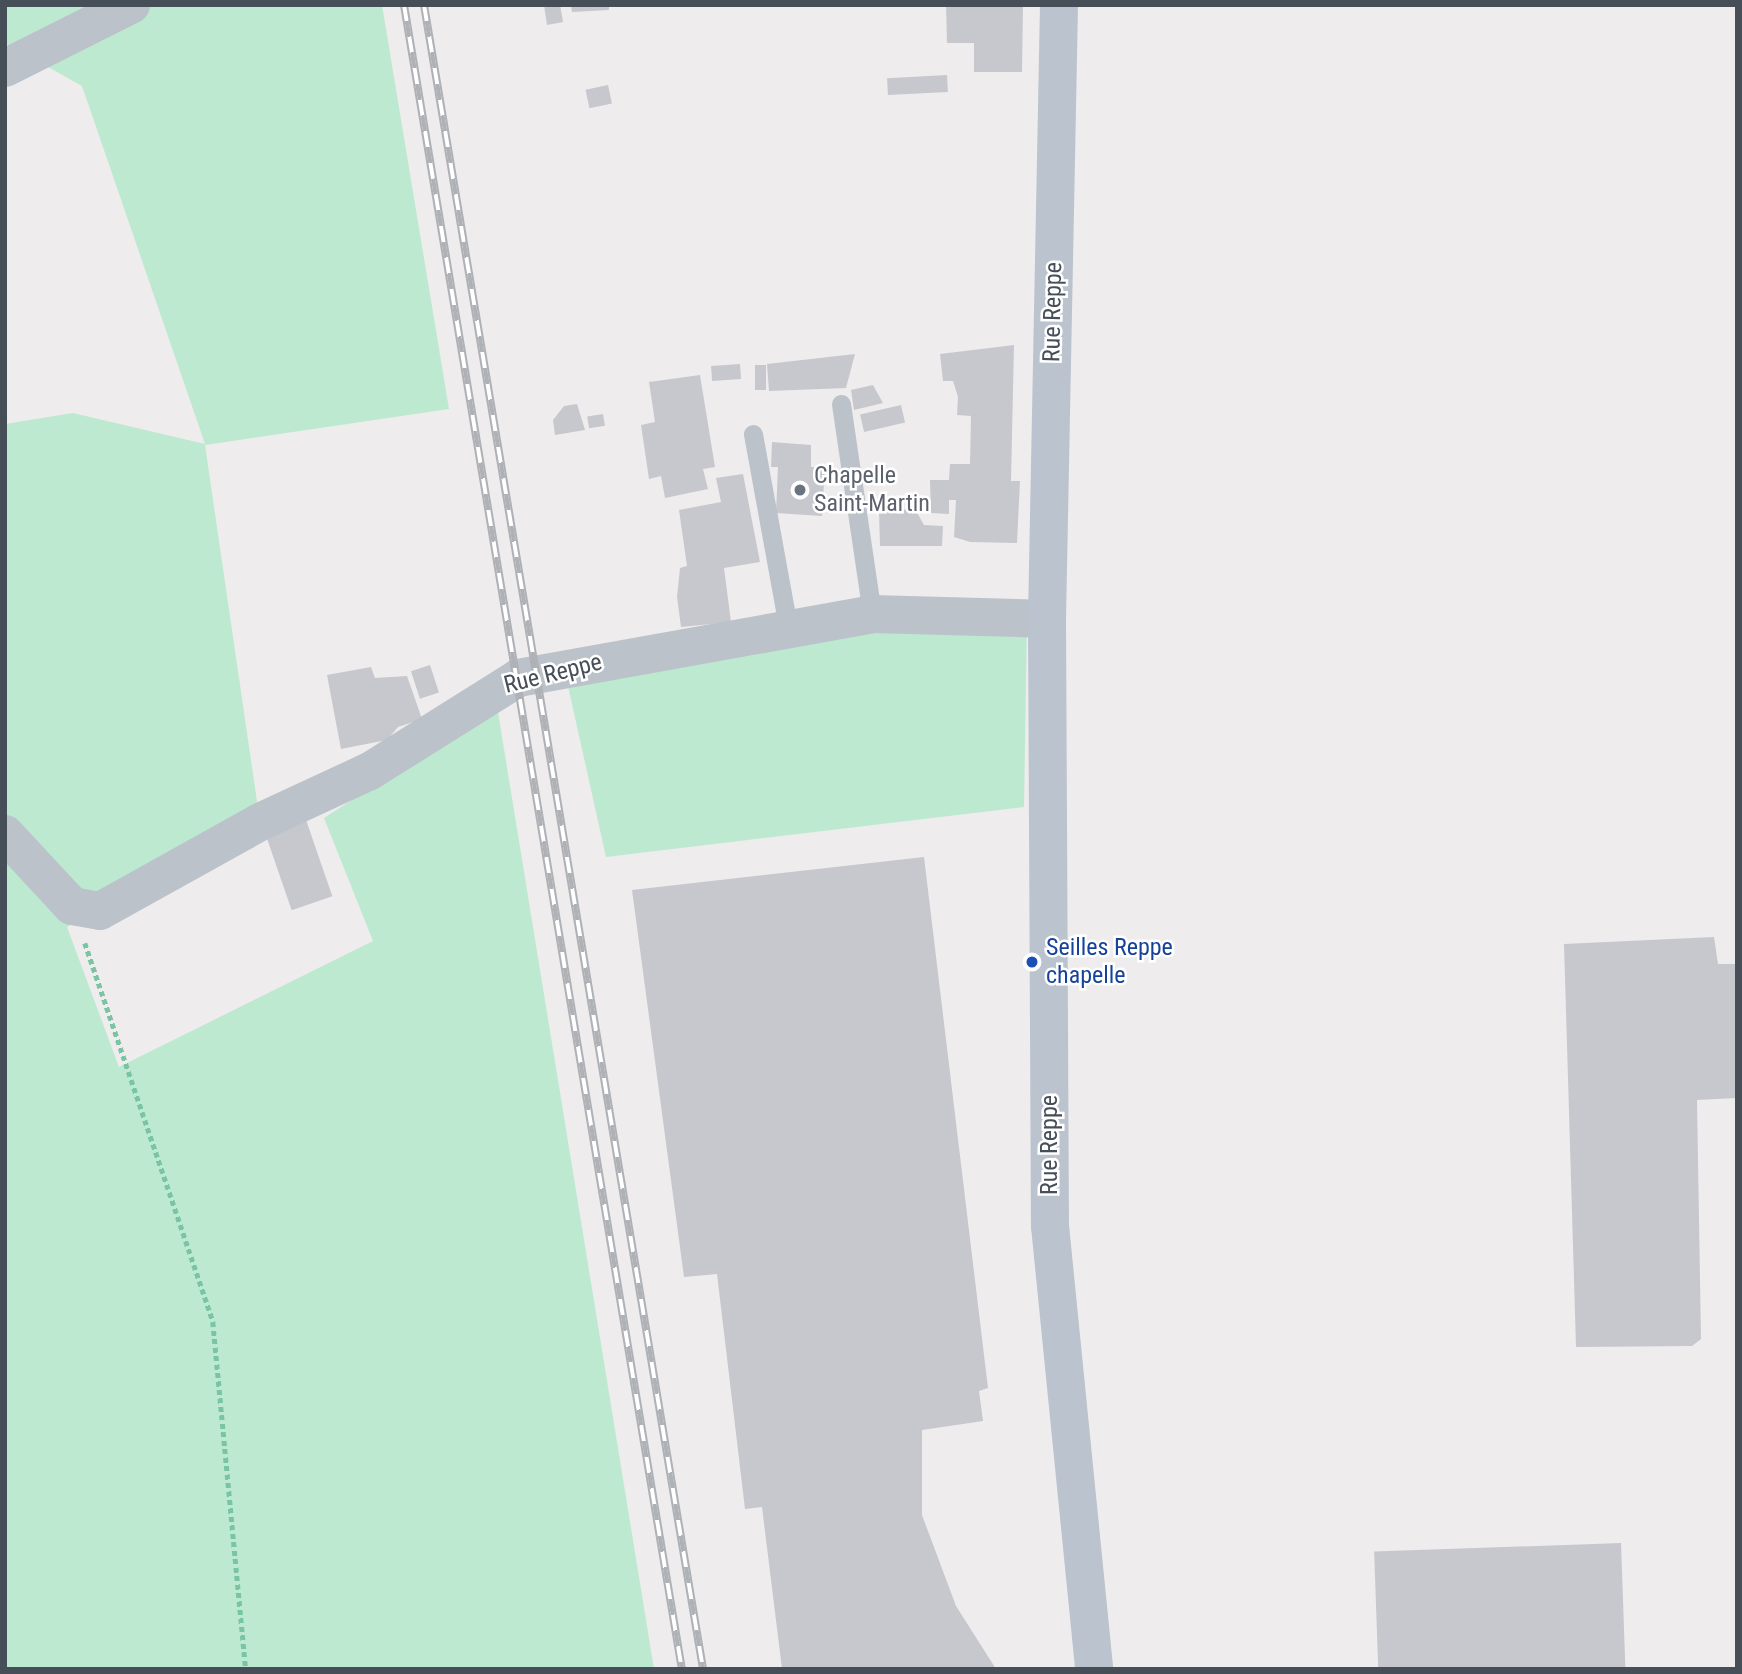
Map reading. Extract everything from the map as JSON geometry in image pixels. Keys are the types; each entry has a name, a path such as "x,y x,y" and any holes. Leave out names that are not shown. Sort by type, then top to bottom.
{"main road":[{"name":"Rue Reppe","path":"1059,5 1047,619 1050,1226 1094,1669"}],"street":[{"path":"5,68 131,5"},
{"name":"Rue Reppe","path":"72,906 100,911 260,822 370,771 518,678 788,626 872,614 1047,619"},
{"path":"5,834 72,906"}],"lane":[{"path":"841,404 872,614"},
{"path":"753,434 788,626"}],"path":[{"path":"72,906 213,1322 246,1669"}],"green space":[{"path":"5,5 382,5 449,409 205,445 260,822 67,927 119,1067 373,941 324,818 497,706 654,1669 5,1669 5,424 73,413 205,444 82,86 5,43"},
{"path":"1027,618 1024,807 606,857 564,668 788,626"}],"building":[{"path":"544,5 560,5 563,22 547,25"},
{"path":"571,5 609,5 609,10 572,12"},
{"path":"946,5 1023,5 1022,72 974,72 974,43 947,43"},
{"path":"947,75 948,92 888,95 887,78"},
{"path":"608,85 612,104 589,108 586,90"},
{"path":"1014,345 1011,481 1020,481 1017,543 970,542 954,537 956,500 949,500 949,514 931,513 930,480 949,480 950,464 970,464 971,416 957,415 958,397 953,381 943,381 940,354"},
{"path":"855,354 846,388 769,391 767,364"},
{"path":"740,364 741,379 712,381 711,366"},
{"path":"755,365 766,365 766,390 755,390"},
{"path":"700,375 715,467 703,469 708,489 665,498 661,476 649,479 641,425 655,422 649,382"},
{"path":"873,385 883,403 854,410 851,390"},
{"path":"577,404 585,430 555,435 553,420 564,406"},
{"path":"901,405 905,423 864,432 860,414"},
{"path":"603,414 605,426 589,428 587,417"},
{"name":"Chapelle Saint-Martin","path":"772,442 811,445 811,467 825,467 822,516 776,513 778,467 771,467"},
{"path":"743,474 760,562 724,568 731,622 681,627 677,597 680,568 687,566 679,510 721,502 716,478"},
{"path":"915,509 924,525 943,526 942,546 880,546 879,511"},
{"path":"430,665 439,693 420,699 411,671"},
{"path":"371,667 375,678 407,676 422,719 398,727 387,740 341,749 327,675"},
{"path":"304,814 332,896 292,910 263,828"},
{"path":"924,857 988,1388 979,1391 983,1421 922,1430 922,1515 956,1606 996,1669 782,1669 762,1507 745,1509 717,1274 684,1277 632,890"},
{"path":"1714,937 1718,964 1737,964 1737,1098 1697,1100 1701,1339 1692,1346 1576,1347 1564,944"},
{"path":"1621,1543 1625,1669 1378,1669 1374,1552"}],"railway":[{"path":"404,5 682,1669"},
{"path":"424,5 703,1669"}],"place":[{"name":"Chapelle Saint-Martin","path":"800,490"},
{"name":"Seilles Reppe chapelle","path":"1032,962"}]}
